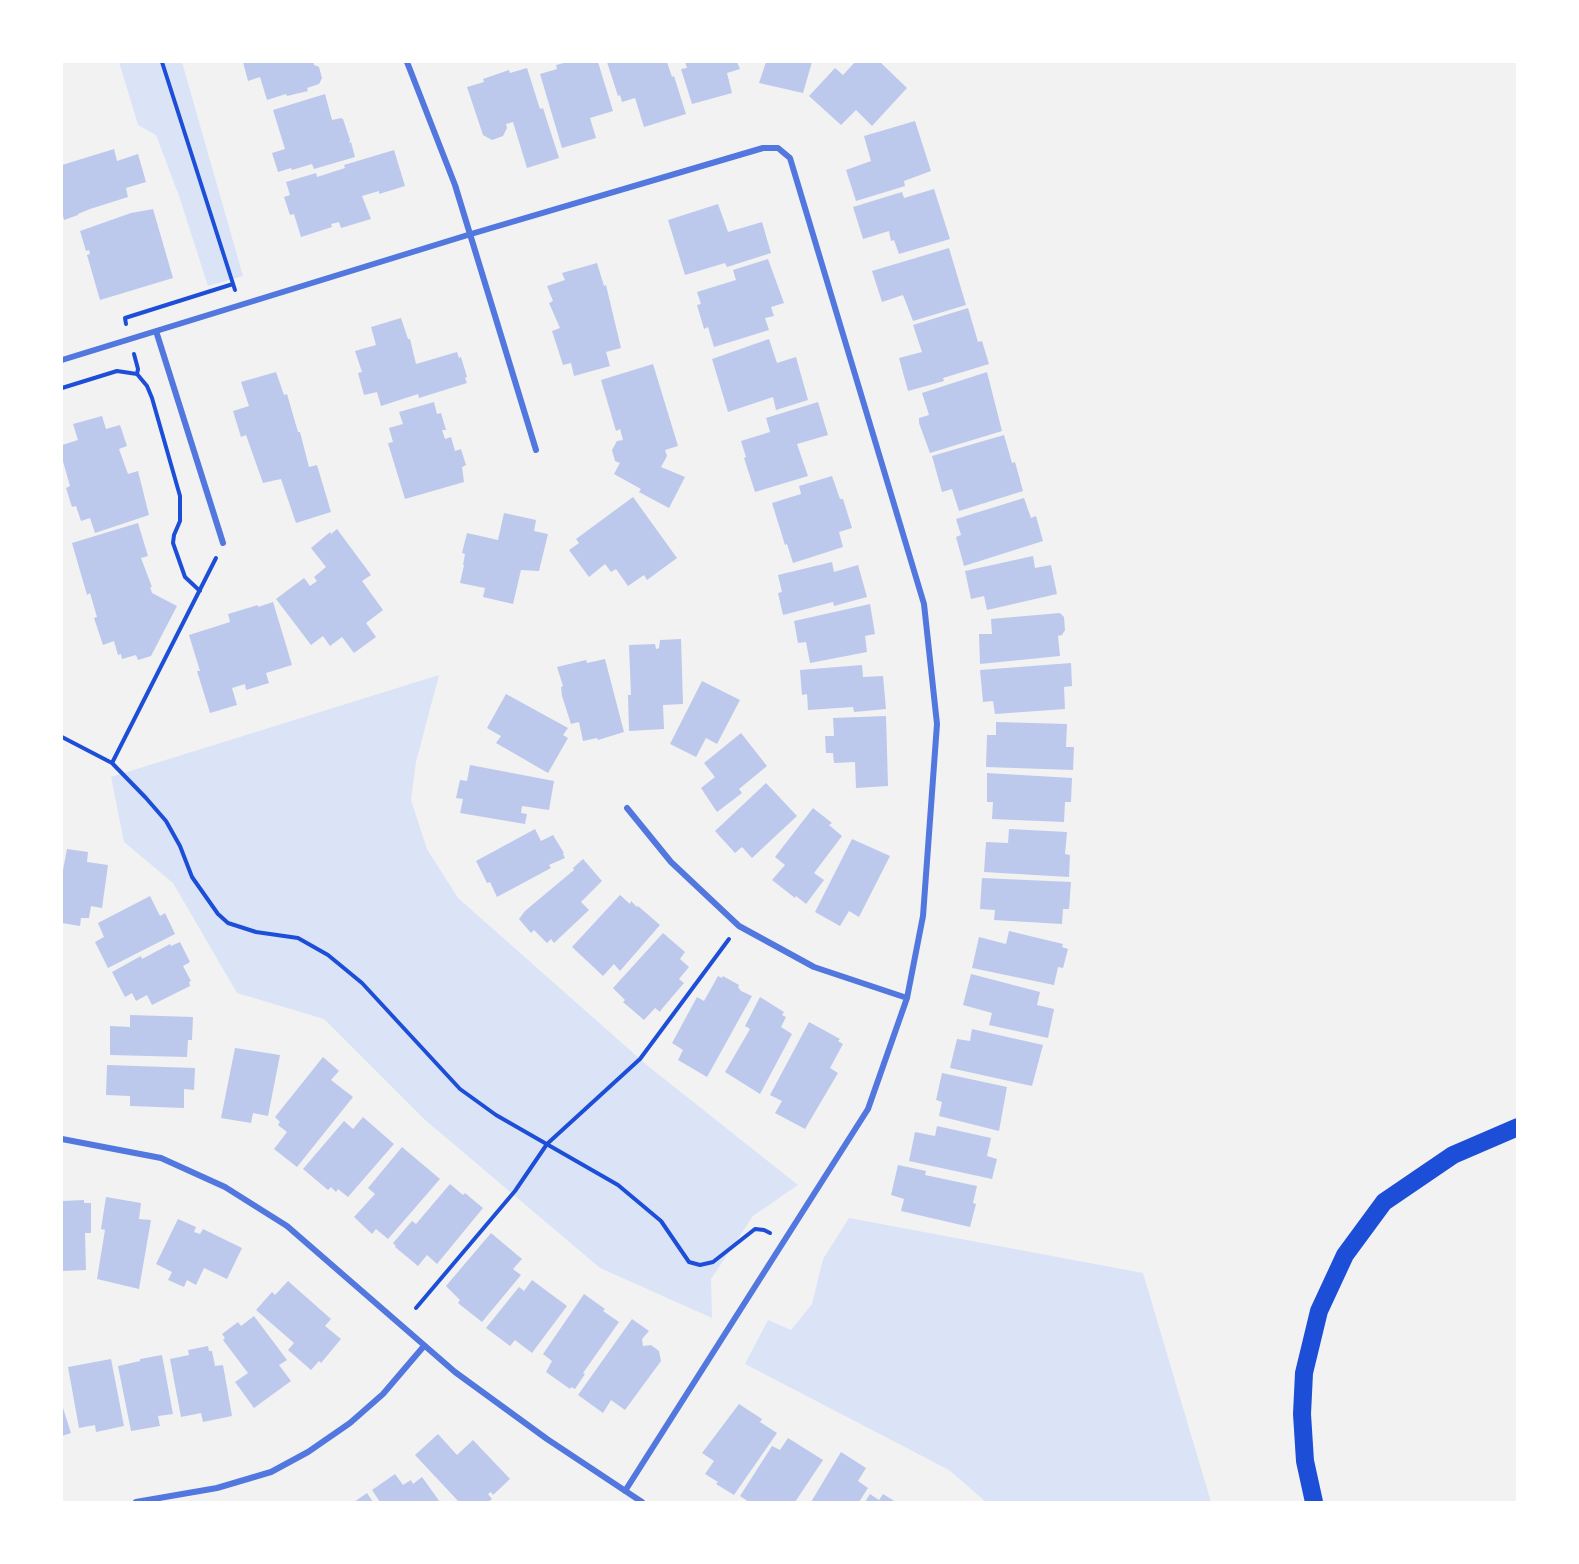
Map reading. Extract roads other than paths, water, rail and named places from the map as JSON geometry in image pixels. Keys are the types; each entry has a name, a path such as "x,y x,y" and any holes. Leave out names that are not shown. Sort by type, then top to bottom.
{"highway":[{"path":"1314,1503 1305,1461 1302,1426 1304,1372 1319,1311 1345,1255 1384,1202 1453,1155 1518,1127"}],"street":[{"path":"407,62 444,156 471,234 536,450"},
{"path":"62,360 471,234 763,148 778,148 790,158 924,604 937,724 923,916 907,998 868,1109 625,1491"},
{"path":"156,332 223,543"},
{"path":"627,808 671,862 739,926 814,967 907,998"},
{"path":"62,1139 161,1158 225,1186 287,1226 455,1372 642,1503"},
{"path":"136,1503 168,1500 271,1472 308,1452 350,1423 383,1394 424,1346"}]}
